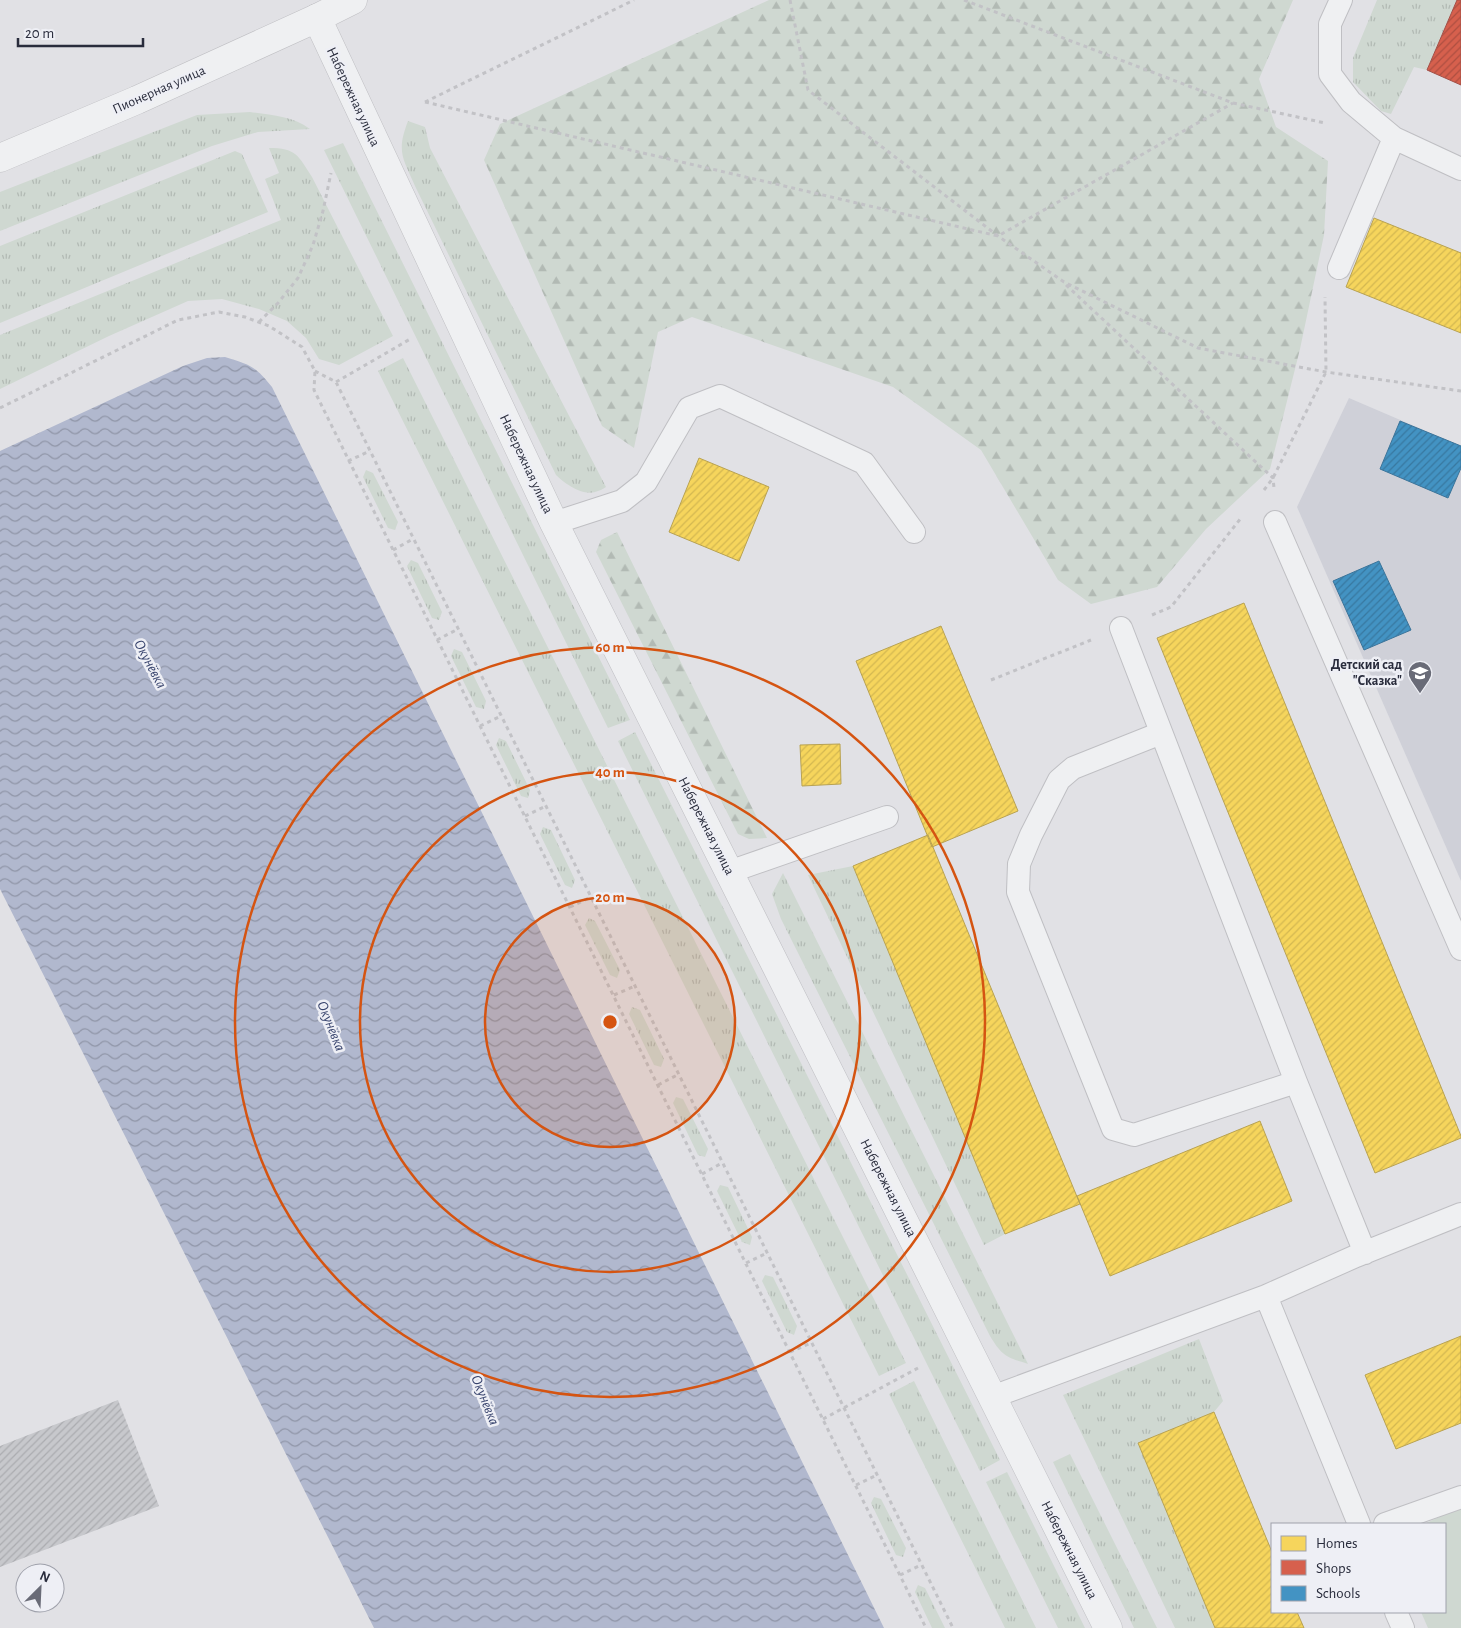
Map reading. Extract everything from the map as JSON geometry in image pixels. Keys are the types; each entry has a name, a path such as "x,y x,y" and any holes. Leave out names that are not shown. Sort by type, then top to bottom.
{"street":[{"name":"Пионерная улица","path":"0,158 137,100 322,9 353,0"},
{"name":"Набережная улица","path":"322,9 554,523 1108,1628"}],"lane":[{"path":"1340,0 1330,24 1330,74 1351,102 1394,138 1461,169"},
{"path":"1339,268 1394,138"},
{"path":"554,523 622,501 646,482 689,408 720,396 864,463 914,532"},
{"path":"1275,522 1461,949"},
{"path":"1121,628 1296,1082 1365,1253"},
{"path":"1162,733 1073,768 1059,780 1031,835 1019,864 1018,892 1113,1129 1134,1136 1296,1082"},
{"path":"729,872 887,817"},
{"path":"992,1397 1266,1296 1461,1214"},
{"path":"1266,1296 1359,1523"},
{"path":"1388,1523 1461,1497"},
{"path":"1396,1613 1402,1628"}],"path":[{"path":"634,0 425,102 998,236 1232,103"},
{"path":"790,0 808,90 998,236 1064,282 1273,478 1275,522"},
{"path":"964,0 1232,103 1328,124"},
{"path":"259,322 278,303 298,278 313,245 331,173"},
{"path":"1064,282 1198,348 1326,372 1461,391"},
{"path":"0,408 178,320 219,312 269,326 302,347 315,371 314,390 348,461 926,1628"},
{"path":"336,382 412,338"},
{"path":"315,371 336,382 952,1628"},
{"path":"1261,493 1273,478 1326,372"},
{"path":"348,461 370,451"},
{"path":"990,680 1171,607 1243,516"},
{"path":"393,550 414,539"},
{"path":"437,640 458,629"},
{"path":"480,726 501,716"},
{"path":"525,816 546,806"},
{"path":"570,907 591,896"},
{"path":"614,995 635,986"},
{"path":"658,1085 679,1074"},
{"path":"702,1174 722,1162"},
{"path":"746,1263 767,1253"},
{"path":"790,1352 812,1343"},
{"path":"824,1419 918,1368"},
{"path":"856,1485 877,1475"},
{"path":"900,1575 921,1565"}],"shaded area":[{"name":"Детский сад \"Сказка\"","path":"1349,398 1461,446 1461,881 1297,507"}],"green space":[{"path":"769,0 1293,0 1259,79 1276,127 1328,161 1324,235 1300,349 1270,469 1206,529 1157,587 1091,604 1058,580 981,450 893,387 692,317 658,332 634,448 602,426 484,160 500,124"},
{"path":"1377,0 1457,0 1427,70 1414,67 1391,114 1381,111 1353,82 1353,58"},
{"path":"250,112 289,119 310,129 258,132 212,146 0,231 0,192 197,115"},
{"path":"408,121 425,127 430,148 606,487 596,492 585,492 568,485 556,475 404,161 402,140"},
{"path":"343,143 630,720 608,728 324,150"},
{"path":"269,148 291,151 303,163 312,177 393,336 339,365 319,359 306,338 287,321 259,309 222,299 188,301 109,336 0,389 0,335 281,220 265,179 279,173"},
{"path":"235,151 242,154 268,212 0,323 0,246"},
{"path":"403,358 906,1363 879,1376 378,371"},
{"path":"366,470 373,473 398,522 395,530 388,528 363,477"},
{"path":"617,532 767,838 749,839 738,834 596,552 601,540"},
{"path":"411,560 418,563 442,612 439,620 432,618 407,566"},
{"path":"454,649 462,652 486,701 484,709 476,707 451,656"},
{"path":"635,732 1000,1460 980,1471 618,741"},
{"path":"499,738 506,741 530,790 528,798 521,796 496,745"},
{"path":"543,827 551,830 575,880 572,888 565,885 540,834"},
{"path":"853,866 1005,1234 984,1245 808,875"},
{"path":"783,873 1028,1364 1005,1355 990,1336 781,919 772,894"},
{"path":"589,918 595,921 620,970 617,978 610,975 585,925"},
{"path":"632,1007 640,1010 664,1059 661,1067 654,1065 629,1014"},
{"path":"676,1097 683,1099 708,1149 705,1157 698,1155 673,1103"},
{"path":"720,1185 728,1187 752,1237 750,1245 742,1242 717,1191"},
{"path":"765,1275 773,1277 797,1326 794,1335 787,1332 762,1281"},
{"path":"1199,1339 1223,1401 1214,1412 1138,1443 1215,1628 1175,1628 1063,1395"},
{"path":"914,1381 1036,1628 1005,1628 889,1394"},
{"path":"1070,1454 1157,1628 1134,1628 1053,1462"},
{"path":"1007,1472 1085,1628 1058,1628 986,1482"},
{"path":"874,1497 881,1499 906,1548 903,1557 896,1555 871,1503"},
{"path":"1461,1507 1461,1628 1428,1628 1421,1613 1446,1613 1446,1523 1426,1523"},
{"path":"918,1585 925,1588 945,1628 932,1628 915,1592"}],"water":[{"name":"Окунёвка","path":"225,357 252,367 272,387 884,1628 374,1628 0,889 0,451 183,366 207,358"}],"building: Homes":[{"path":"1374,218 1461,253 1461,333 1346,287"},
{"path":"699,458 769,487 739,561 669,532"},
{"path":"1244,603 1461,1136 1461,1138 1375,1173 1157,638"},
{"path":"941,626 1018,811 932,847 856,661"},
{"path":"840,744 841,784 802,786 800,745"},
{"path":"928,835 1080,1204 1005,1234 853,866"},
{"path":"1260,1121 1292,1201 1110,1276 1077,1196"},
{"path":"1461,1336 1461,1423 1396,1449 1365,1375"},
{"path":"1214,1412 1271,1550 1271,1613 1297,1613 1304,1628 1215,1628 1138,1443"}],"building: Shops":[{"path":"1457,0 1461,0 1461,85 1427,70"}],"building: Schools":[{"path":"1400,421 1461,446 1461,468 1448,498 1380,469"},
{"path":"1379,561 1411,630 1364,650 1333,581"}],"building: Other":[{"path":"118,1400 159,1506 0,1567 0,1446"}],"place":[{"name":"Детский сад \"Сказка\"","path":"1420,694"}]}
